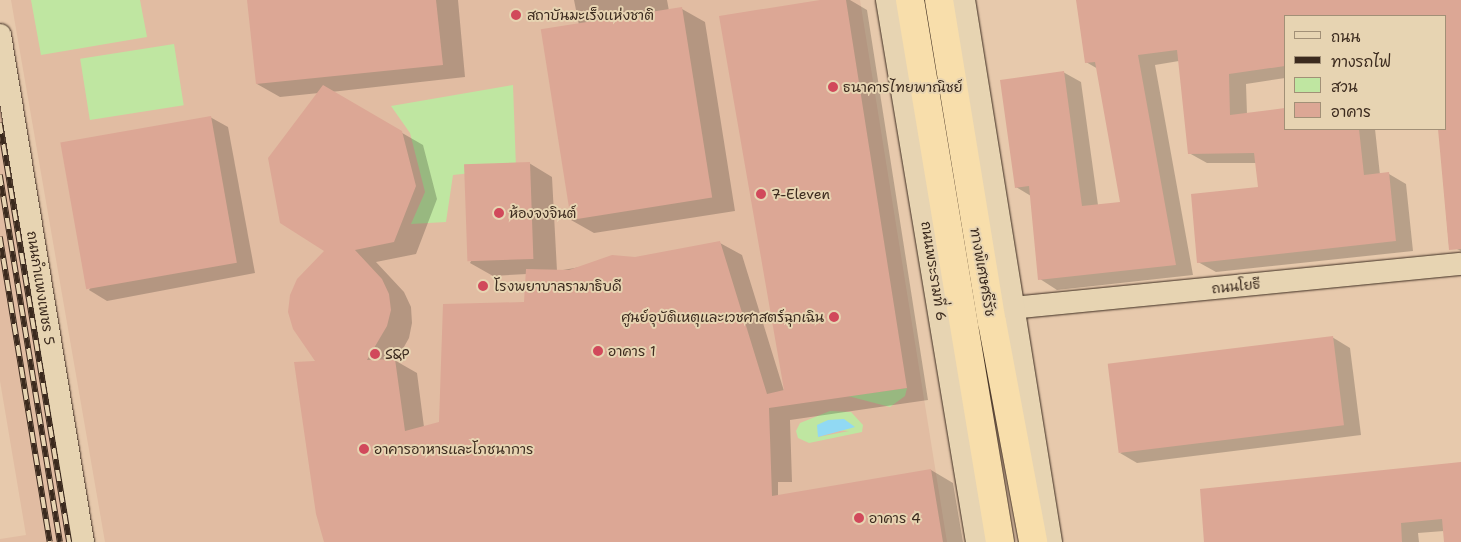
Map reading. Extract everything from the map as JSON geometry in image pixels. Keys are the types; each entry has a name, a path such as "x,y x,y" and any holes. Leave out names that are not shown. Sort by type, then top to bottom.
{"highway":[{"name":"ทางพิเศษศรีรัช","path":"910,0 1000,542"},
{"name":"ทางพิเศษศรีรัช","path":"940,0 992,322 1033,542"}],"main road":[{"name":"ถนนพระรามที่ 6","path":"889,0 979,542"},
{"path":"962,0 1049,542"}],"street":[{"name":"ถนนกำแพงเพชร 5","path":"0,35 83,542"},
{"name":"ถนนโยธี","path":"1011,308 1461,264"}],"shaded area":[{"name":"โรงพยาบาลรามาธิบดี","path":"11,0 860,0 947,542 105,542"},
{"path":"0,75 51,391 70,542 0,542 0,539 26,535 0,381"}],"green space":[{"path":"31,0 140,0 147,37 41,55"},
{"path":"174,44 184,105 90,120 80,59"},
{"path":"513,85 516,168 453,175 446,222 411,224 425,192 410,133 391,106"},
{"path":"907,388 905,396 890,407 848,396"},
{"path":"830,411 851,412 863,425 862,432 809,443 798,438 796,431 800,423","holes":["819,429 849,431 818,437"]}],"water":[{"path":"844,419 855,427 818,437 817,425 828,420"}],"building":[{"path":"247,0 436,0 443,65 256,84"},
{"path":"820,0 846,0 907,388 769,408 772,496 931,469 943,542 324,542 316,514 294,362 315,361 293,329 288,312 290,295 297,279 324,251 280,223 268,158 323,85 402,131 416,186 394,242 355,250 382,279 389,294 391,310 387,326 367,360 395,359 405,431 439,422 443,304 524,302 526,269 569,270 612,255 635,257 720,241 767,394 784,390 719,16"},
{"path":"1076,0 1461,0 1461,249 1449,250 1438,130 1446,130 1446,15 1284,15 1284,66 1229,74 1230,115 1284,108 1284,130 1359,130 1364,175 1389,172 1396,241 1197,263 1191,194 1258,187 1254,153 1188,154 1177,50 1138,55 1176,265 1038,280 1029,186 1015,188 1000,80 1064,71 1082,206 1120,202 1095,62 1085,63"},
{"path":"682,7 712,198 571,220 541,29"},
{"path":"211,116 237,263 86,289 60,143"},
{"name":"ห้องจงจินต์","path":"530,162 533,259 467,261 464,164"},
{"path":"1333,336 1344,425 1119,453 1108,364"},
{"path":"1461,462 1461,542 1444,542 1442,519 1401,523 1402,542 1204,542 1200,489"}],"railway":[{"path":"0,123 69,542"},
{"path":"0,175 60,542"},
{"path":"0,237 50,542"}],"place":[{"name":"สถาบันมะเร็งแห่งชาติ","path":"516,15"},
{"name":"ธนาคารไทยพาณิชย์","path":"833,87"},
{"name":"7-Eleven","path":"761,194"},
{"name":"ห้องจงจินต์","path":"499,213"},
{"name":"โรงพยาบาลรามาธิบดี","path":"483,286"},
{"name":"ศูนย์อุบัติเหตุและเวชศาสตร์ฉุกเฉิน","path":"834,317"},
{"name":"อาคาร 1","path":"598,351"},
{"name":"S&P","path":"375,354"},
{"name":"อาคารอาหารและโภชนาการ","path":"364,449"},
{"name":"อาคาร 4","path":"859,518"}]}
